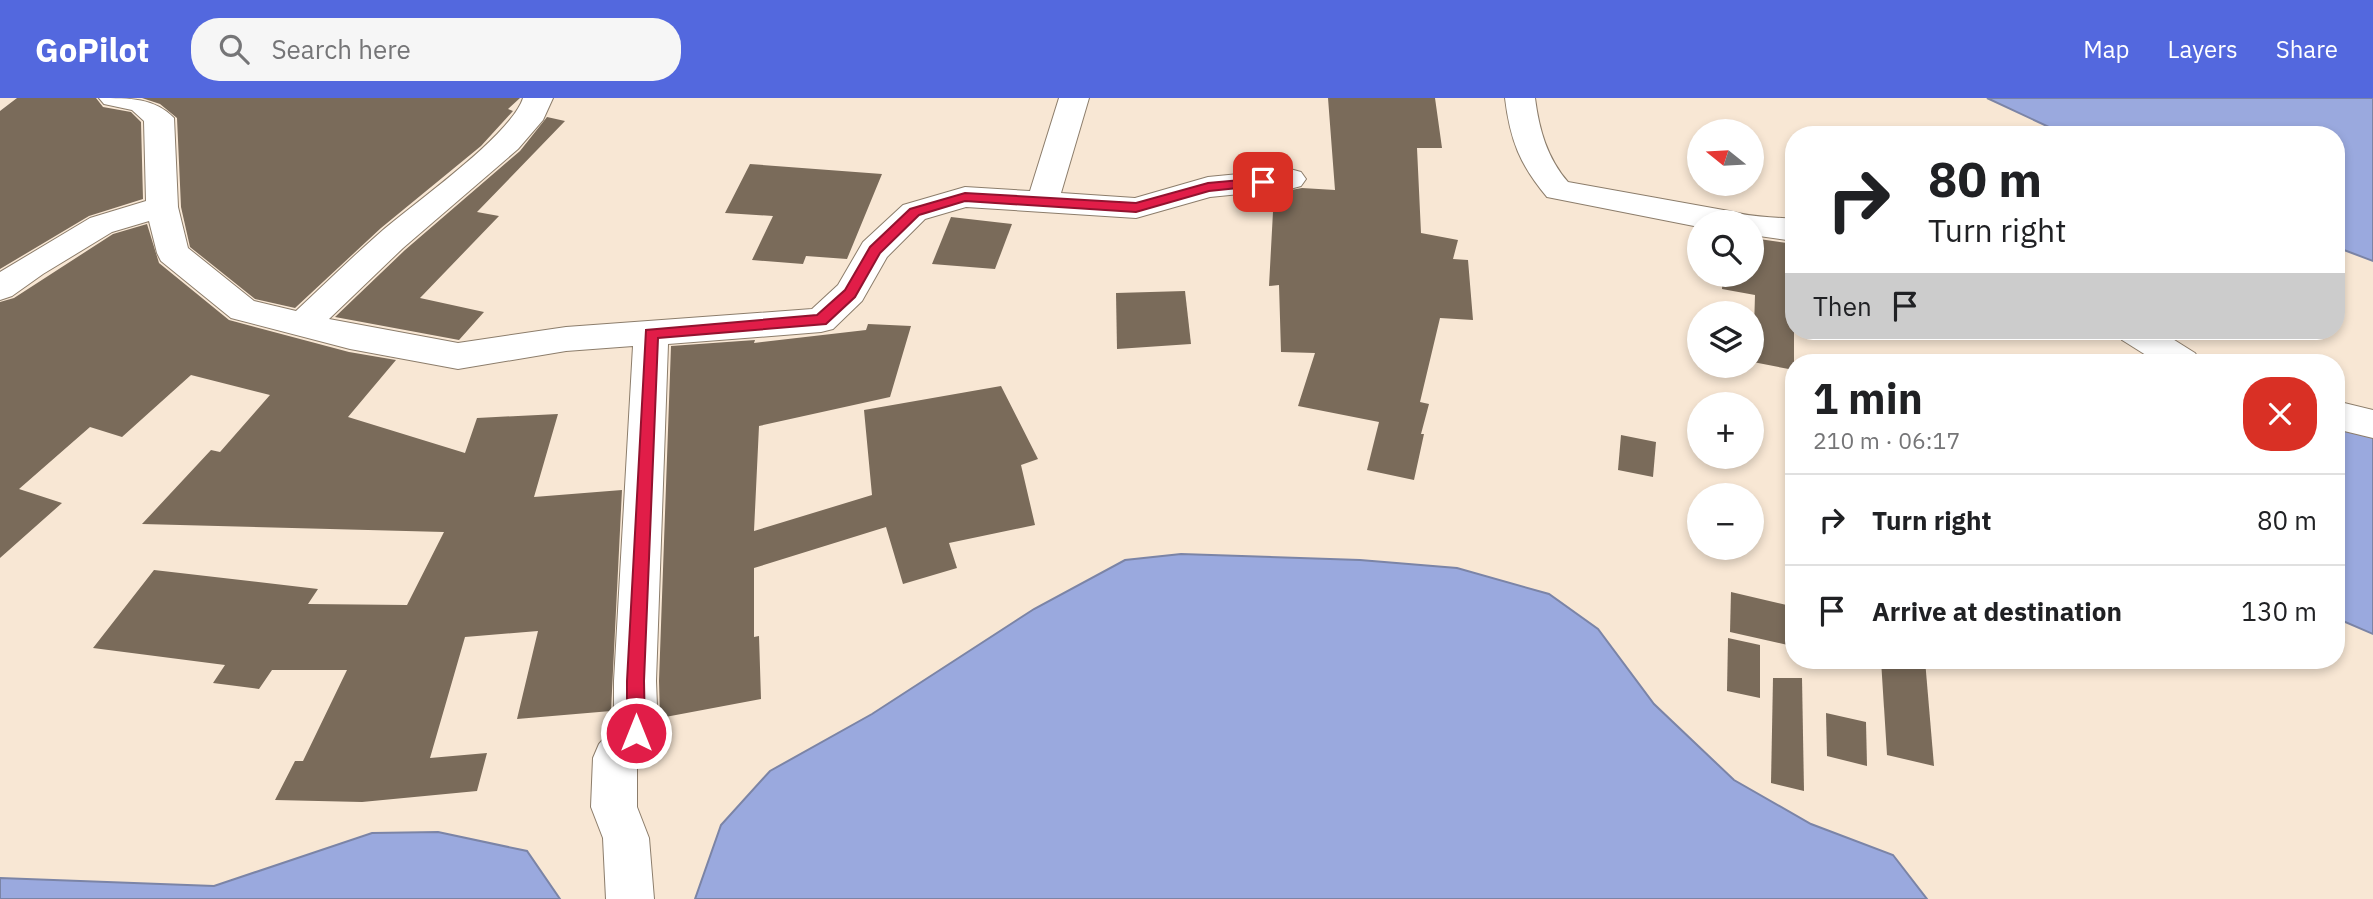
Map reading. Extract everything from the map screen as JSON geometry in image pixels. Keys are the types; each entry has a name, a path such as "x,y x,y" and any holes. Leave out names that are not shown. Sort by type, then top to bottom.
{"street":[{"path":"114,98 141,103 159,118 163,207 173,253 243,310 301,326 458,356 566,339 821,320 850,293 875,250 914,212 965,197 1136,208 1208,187 1290,179"},
{"path":"301,326 392,240 507,142 533,114 538,98"},
{"path":"1042,203 1074,98"},
{"path":"1520,98 1524,121 1539,168 1558,190 1687,214"},
{"path":"0,288 31,266 101,225 163,207"},
{"path":"1764,226 1785,229"},
{"path":"630,899 626,838 614,807 615,758 636,733 635,681 644,532 651,333"},
{"path":"2148,340 2170,354"},
{"path":"2345,417 2373,424"}],"water":[{"path":"1987,98 2373,98 2373,261 2345,250 2345,126 2047,126"},
{"path":"2345,428 2373,436 2373,634 2345,622"},
{"path":"1181,554 1360,560 1457,568 1549,594 1598,629 1654,704 1734,780 1811,824 1893,855 1927,899 695,899 721,825 770,771 872,714 1034,609 1125,560"},
{"path":"438,832 527,851 560,899 0,899 0,878 214,886 372,833"}],"building":[{"path":"17,98 96,98 103,107 131,112 141,122 143,199 89,216 0,269 0,111"},
{"path":"142,98 520,98 508,109 513,111 481,146 381,228 295,308 255,299 190,247 181,207 177,118 160,104"},
{"path":"1328,98 1435,98 1442,148 1417,148 1421,233 1458,240 1453,259 1468,260 1473,320 1440,318 1420,402 1429,404 1414,480 1367,470 1379,422 1298,406 1315,353 1281,352 1279,285 1269,286 1274,193 1302,188 1335,190"},
{"path":"547,117 565,121 477,212 499,216 420,298 484,312 459,340 335,317 405,250 520,151"},
{"path":"750,164 882,174 847,259 806,256 803,264 752,260 773,216 725,213"},
{"path":"951,217 1012,224 995,269 932,264"},
{"path":"147,224 159,263 229,320 349,352 396,360 348,417 465,453 477,418 558,414 534,497 622,490 611,711 517,719 538,631 465,637 430,758 487,753 477,791 362,802 275,800 295,761 303,761 347,670 272,670 259,689 213,683 225,665 93,648 154,570 318,589 308,604 407,605 444,532 142,524 211,450 220,452 270,395 191,375 122,437 90,427 19,489 62,503 0,558 0,302 14,298 113,234"},
{"path":"1764,240 1785,243 1785,340 1794,340 1794,354 1785,354 1785,368 1764,364 1764,301 1755,301 1755,295 1722,289 1764,287"},
{"path":"1185,291 1191,344 1117,349 1116,293"},
{"path":"868,324 911,326 890,397 759,426 754,531 872,495 864,410 1001,386 1038,459 1021,465 1035,525 949,543 957,568 903,584 886,527 754,568 754,637 759,636 761,699 660,718 671,346 755,340 754,343 866,330"},
{"path":"1621,435 1656,442 1653,477 1618,470"},
{"path":"1731,592 1785,605 1785,644 1730,632"},
{"path":"1728,638 1760,645 1760,698 1727,691"},
{"path":"1882,669 1926,669 1934,766 1887,755"},
{"path":"1773,678 1802,678 1804,791 1771,783"},
{"path":"1826,713 1866,722 1867,766 1827,756"}],"route":[{"path":"636,733 635,681 644,532 651,333 821,320 850,293 875,250 914,212 965,197 1136,208 1208,187 1263,182"}]}
